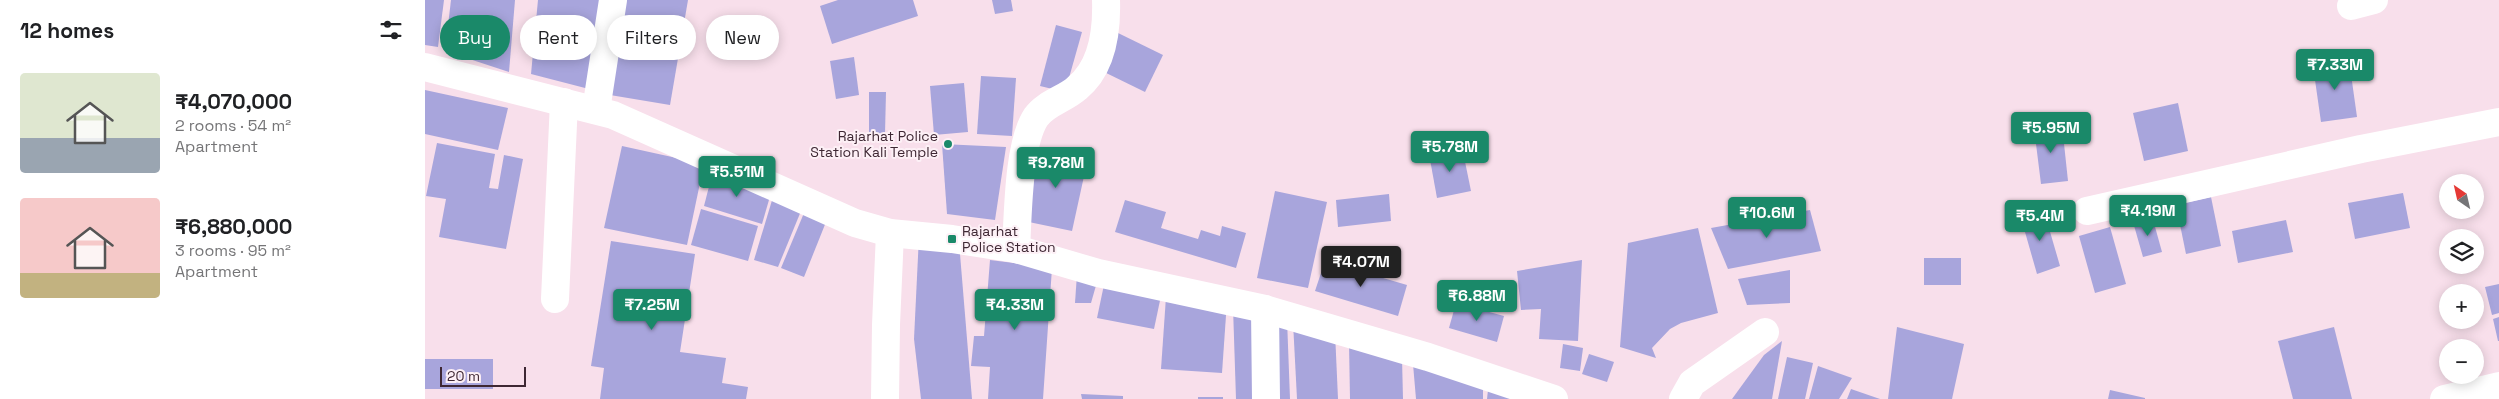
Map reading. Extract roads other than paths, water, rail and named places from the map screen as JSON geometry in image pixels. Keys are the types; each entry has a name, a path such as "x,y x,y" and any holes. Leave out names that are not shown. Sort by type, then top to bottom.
{"street":[{"path":"596,110 613,0"},
{"path":"1016,249 1021,172 1026,146 1036,117 1053,103 1077,88 1089,75 1106,33 1106,0"},
{"path":"425,67 596,110 622,119 855,223 890,233 951,239 1016,249 1098,273 1265,309 1419,354 1554,399"},
{"path":"555,299 564,102"},
{"path":"2087,211 2361,149 2499,122"},
{"path":"885,399 885,325 890,233"},
{"path":"1265,309 1266,399"},
{"path":"1683,399 1692,383 1765,332"},
{"path":"2445,399 2499,386"}],"place":[{"name":"Rajarhat Police Station Kali Temple","path":"948,144"},
{"name":"Rajarhat Police Station","path":"952,239"}]}
